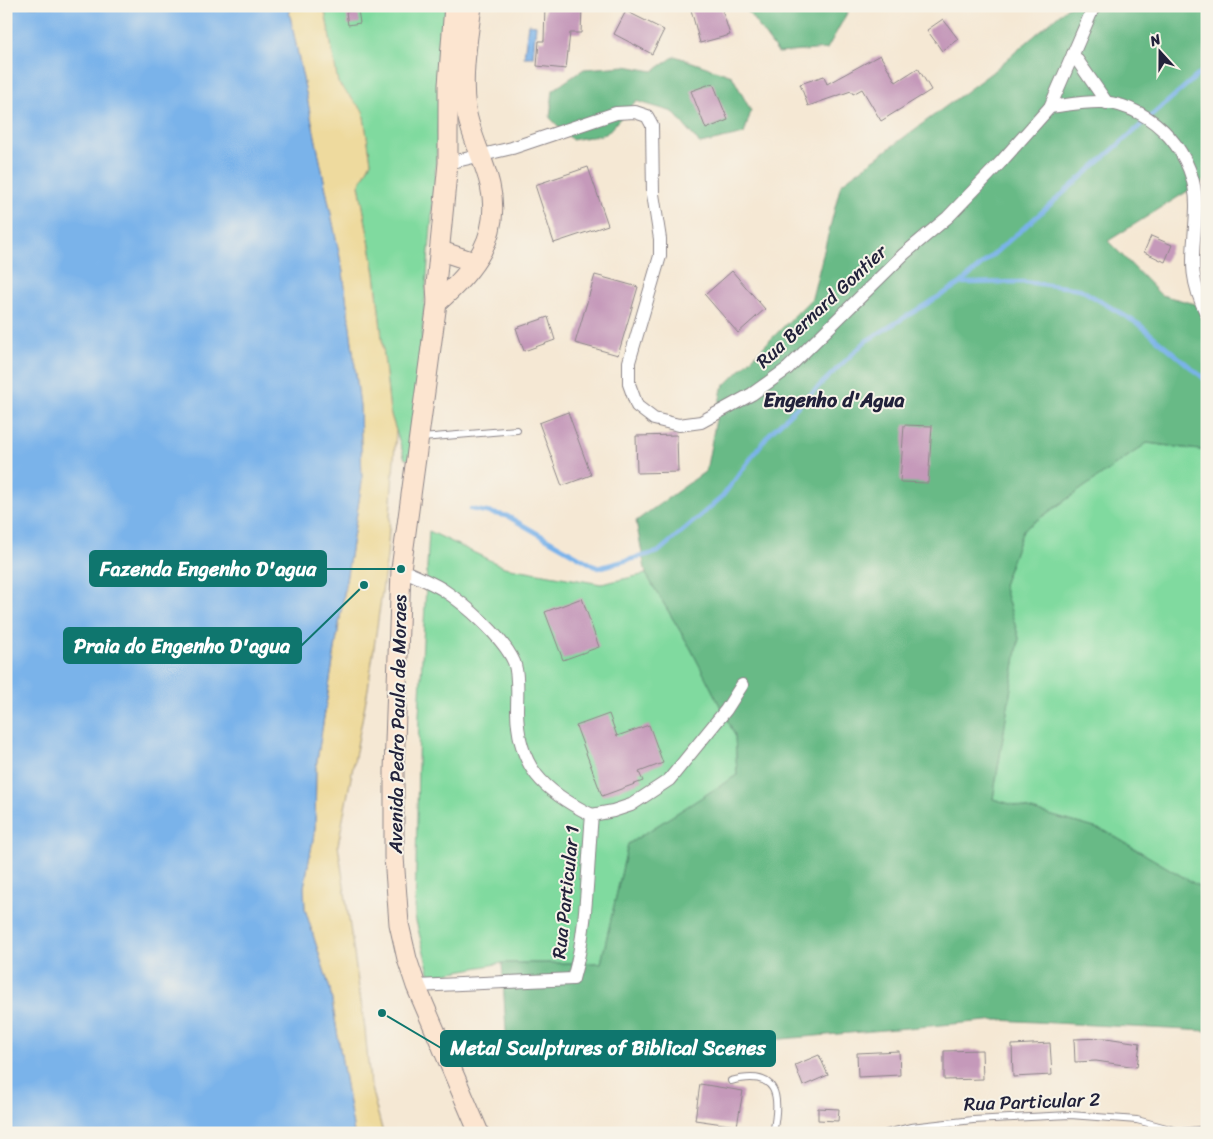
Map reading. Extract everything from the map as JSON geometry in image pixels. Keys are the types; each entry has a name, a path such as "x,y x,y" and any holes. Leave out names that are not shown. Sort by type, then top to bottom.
{"main road":[{"name":"Avenida Pedro Paula de Moraes","path":"454,6 448,85 448,163 441,251 436,285 437,303 400,569 394,771 394,857 399,924 416,986 479,1133"},
{"path":"437,303 452,291 474,262 492,232 493,216 490,186 466,108 467,54 472,6"},
{"path":"441,251 474,262"}],"street":[{"name":"Rua Bernard Gontier","path":"448,163 480,158 556,135 616,114 635,112 647,116 652,125 653,194 660,239 660,256 629,362 629,384 637,406 654,419 679,425 701,422 752,394 787,369 904,254 948,217 1050,107 1094,6"},
{"path":"1073,54 1107,103"},
{"path":"1050,107 1107,103 1131,109 1148,118 1169,135 1190,169 1196,205 1192,259 1196,292 1207,315"},
{"name":"Rua Particular 1","path":"400,569 441,589 457,600 505,645 514,664 519,742 530,766 544,786 566,803 592,815 584,921 579,958 573,979 416,986"},
{"path":"592,815 631,805 669,780 726,710 742,685"}],"lane":[{"path":"418,438 517,430"},
{"path":"732,1080 760,1077 772,1085 777,1096 777,1110 773,1133"},
{"name":"Rua Particular 2","path":"887,1133 911,1127 972,1120 1070,1115 1137,1120 1181,1132 1207,1129"}],"green space":[{"path":"324,6 446,6 435,178 412,459 405,459 390,412 375,274 359,185 371,162 363,112 338,83"},
{"path":"749,6 851,6 827,49 778,53 748,12"},
{"path":"1069,6 1207,6 1207,179 1108,241 1161,295 1207,307 1207,451 1147,443 1023,530 1003,585 1019,638 993,799 1105,831 1207,891 1207,1031 998,1020 508,1063 502,963 601,963 628,844 737,775 735,735 691,649 646,574 636,521 706,471 722,388 812,298 841,184 991,73"},
{"path":"675,56 732,76 751,111 744,134 700,144 673,112 636,101 606,134 572,140 550,118 553,90 584,69 625,66 653,71"},
{"path":"1147,443 1207,451 1207,891 1105,831 993,799 1019,638 1003,585 1023,530"},
{"path":"429,531 504,567 601,584 646,574 691,649 735,735 737,775 628,844 601,963 502,963 430,976 415,917 419,715"}],"sand":[{"path":"288,6 324,6 338,83 363,111 371,162 359,185 375,274 390,412 396,431 387,557 368,689 338,845 365,1029 370,1084 383,1133 354,1133 330,989 305,909 304,887 315,829 316,767 362,482 360,406 343,272"}],"water":[{"path":"6,6 288,6 343,272 360,406 362,482 316,767 315,829 304,887 305,909 330,989 354,1133 6,1133"},
{"path":"528,24 536,25 533,57 524,57"}],"building":[{"path":"545,6 582,6 581,33 570,33 566,69 537,66 539,41 544,41"},
{"path":"690,6 721,6 730,35 700,43"},
{"path":"358,10 360,23 348,25 346,12"},
{"path":"626,11 664,30 652,54 614,34"},
{"path":"943,19 958,39 942,51 927,30"},
{"path":"880,55 896,82 918,68 931,90 881,121 862,89 853,94 851,91 808,106 800,84 824,76 827,84"},
{"path":"713,83 728,120 706,129 691,91"},
{"path":"588,167 608,225 554,243 535,185"},
{"path":"1151,236 1172,245 1165,262 1144,252"},
{"path":"732,271 765,309 738,333 705,295"},
{"path":"595,275 638,287 618,355 575,343"},
{"path":"548,317 555,340 524,351 516,328"},
{"path":"568,412 591,475 562,486 539,423"},
{"path":"904,425 932,426 928,483 900,482"},
{"path":"677,435 678,472 637,473 636,436"},
{"path":"582,598 599,647 563,660 545,612"},
{"path":"609,714 617,736 649,725 663,763 639,772 643,781 602,796 576,726"},
{"path":"1106,1038 1140,1043 1137,1067 1096,1061 1075,1062 1074,1039"},
{"path":"1050,1043 1052,1075 1013,1077 1012,1045"},
{"path":"982,1050 983,1079 944,1080 944,1051"},
{"path":"899,1051 900,1075 858,1077 857,1053"},
{"path":"819,1055 828,1075 803,1086 795,1065"},
{"path":"700,1084 743,1091 737,1126 695,1120"},
{"path":"818,1108 839,1109 838,1121 818,1120"}],"waterway":[{"path":"962,282 1207,67"},
{"path":"471,509 507,516 598,568 658,552 722,497 769,434 866,341 961,283 1025,282 1080,289 1140,325 1207,381"}],"place":[{"name":"Fazenda Engenho D'agua","path":"401,569"},
{"name":"Praia do Engenho D'agua","path":"364,585"},
{"name":"Metal Sculptures of Biblical Scenes","path":"382,1013"}],"district":[{"name":"Engenho d'Agua","path":"834,400"}]}
